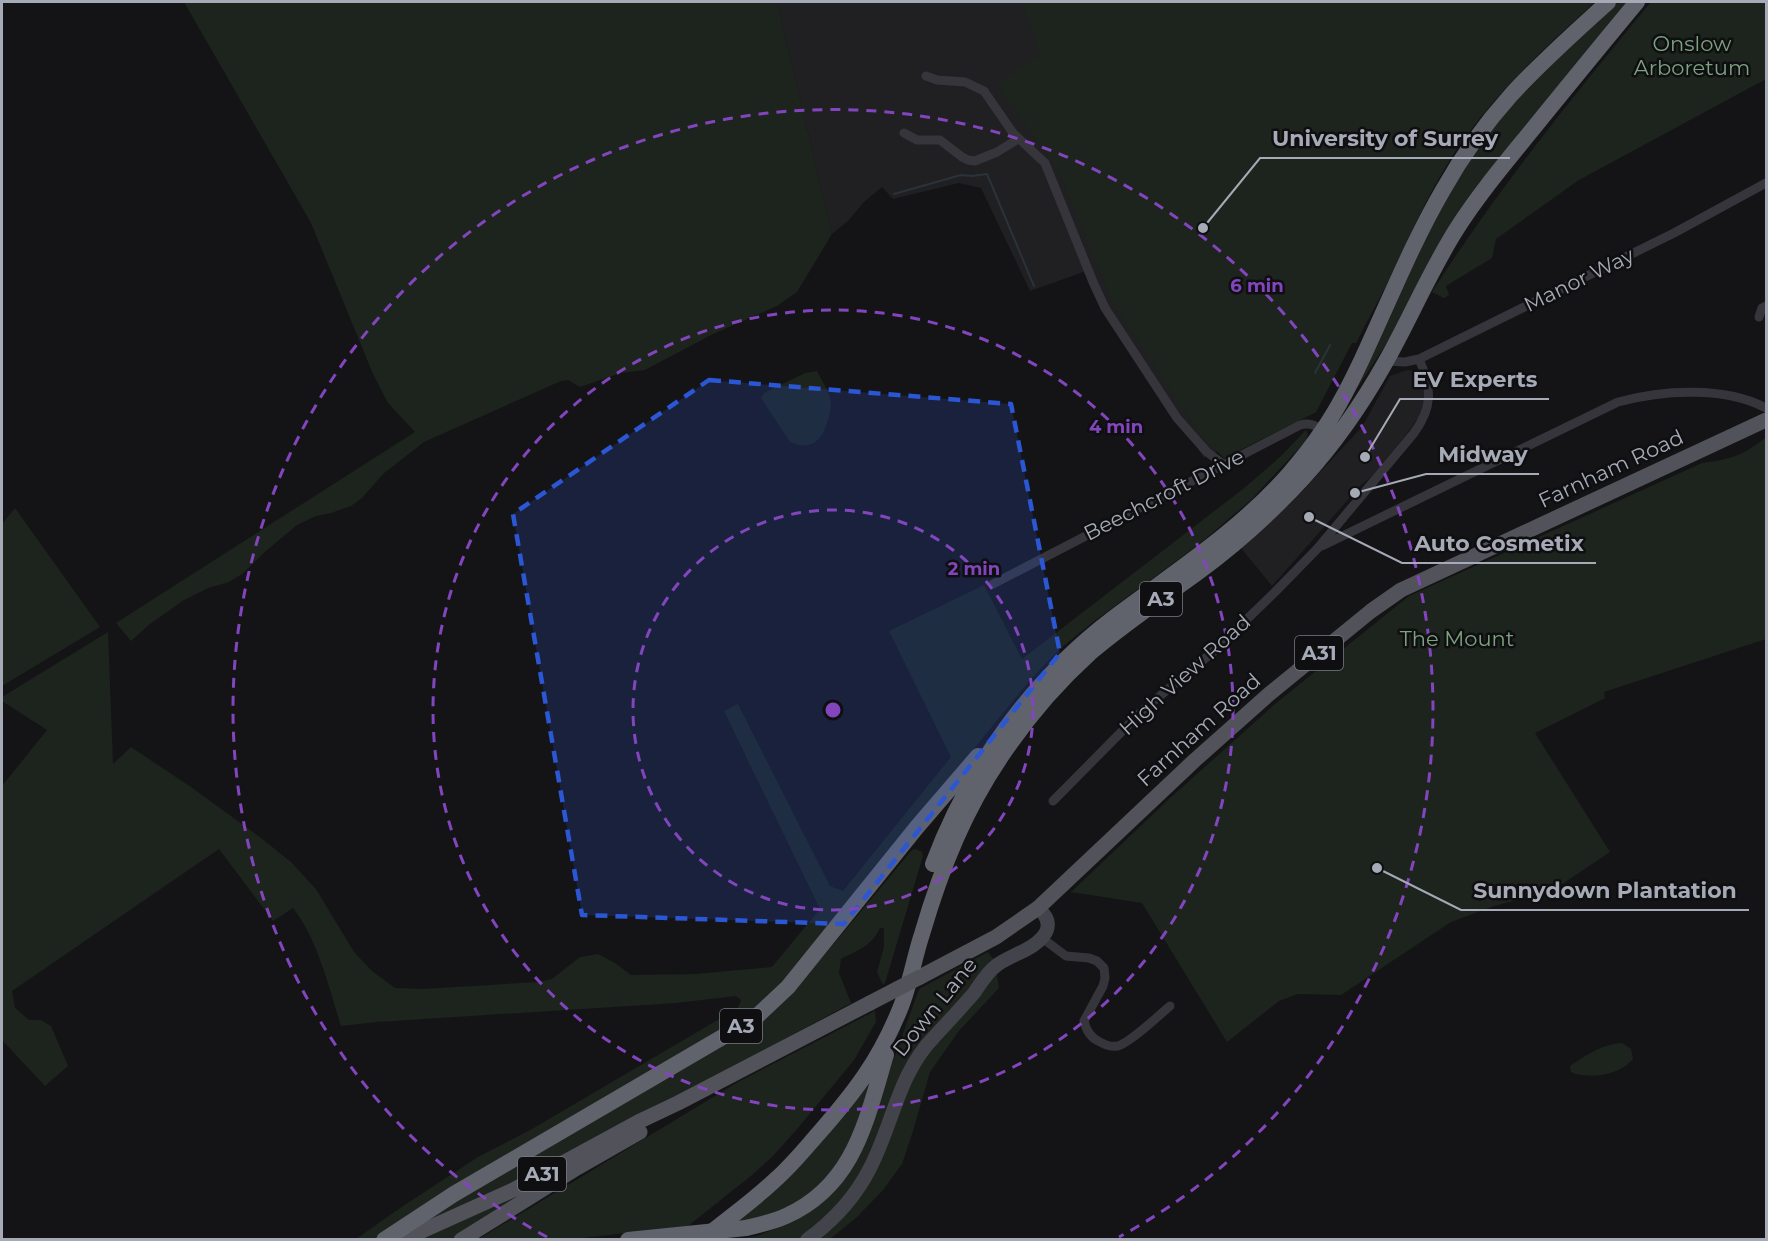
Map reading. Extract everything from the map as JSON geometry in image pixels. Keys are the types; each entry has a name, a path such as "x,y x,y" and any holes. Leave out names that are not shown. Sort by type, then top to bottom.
{"highway":[{"name":"A3","path":"703,1239 775,1180 835,1114 872,1067 902,1006 927,914 949,852 1001,756 1033,712 1065,677 1110,636 1201,570 1252,528 1302,479 1330,434 1421,232 1442,191 1467,151 1510,96 1548,57 1608,2"},
{"name":"A3","path":"686,1239 754,1185 778,1162 829,1106 872,1047 890,1004 927,879 944,835 981,764 1016,716 1045,680 1089,638 1203,553 1257,506 1363,399 1386,361 1457,228 1521,144 1637,2"},
{"name":"A3","path":"384,1239 454,1194 754,1018 795,979 956,780 1016,716"},
{"path":"628,1239 746,1228 778,1219 801,1208 823,1191 850,1158 861,1137 902,1006"}],"main road":[{"name":"Farnham Road","path":"402,1239 513,1190 638,1122 996,937 1038,908 1260,702 1371,611 1401,590 1767,420"},
{"name":"Farnham Road","path":"460,1239 643,1130 678,1103"}],"street":[{"path":"926,76 937,80 965,82 984,90 1018,139 1041,158 1047,167 1093,282 1110,316 1177,418 1207,452 1223,464"},
{"path":"904,133 916,140 940,140 962,157 975,161 997,152 1018,139"},
{"name":"Manor Way","path":"1386,361 1405,362 1419,359 1674,233 1767,183"},
{"path":"1759,317 1762,308 1767,306"},
{"name":"High View Road","path":"1053,801 1143,710 1245,623 1317,549 1422,423 1429,391 1419,359"},
{"name":"High View Road","path":"1317,549 1618,402 1642,396 1676,393 1716,394 1738,397 1767,408"},
{"name":"Beechcroft Drive","path":"993,584 1300,425 1312,424 1330,434"},
{"path":"1341,520 1350,532"},
{"path":"1038,908 1048,922 1042,938 1066,956 1089,958 1104,968 1105,978 1102,986 1084,1020 1086,1029 1097,1041 1106,1046 1125,1043 1170,1006"},
{"name":"Down Lane","path":"807,1239 838,1213 862,1183 875,1158 899,1093 922,1051 992,969 1042,938"}],"highlighted area":[{"path":"709,380 1011,404 1060,653 844,924 582,915 513,514"}],"shaded area":[{"path":"777,2 1588,2 1518,69 1462,135 1313,405 1204,458 1104,304 1089,270 1030,291 981,188 959,183 893,199 882,187 832,234"},
{"path":"1407,370 1414,371 1425,393 1419,417 1371,477 1361,485 1272,586 1241,548 1293,501 1362,427 1390,376"}],"green space":[{"path":"184,2 777,2 832,234 797,292 777,306 713,334 645,370 621,373 580,387 568,380 561,381 424,442 383,474 362,498 351,506 316,516 297,525 242,574 229,582 208,588 184,600 150,624 131,641 116,623 415,432 388,403 373,374 311,223"},
{"path":"1021,2 1595,2 1503,91 1455,152 1428,198 1356,343 1352,343 1316,412 1224,458 1202,437 1112,301 1059,172 997,84 1041,53"},
{"path":"1616,2 1629,2 1542,106 1358,387 1356,386 1433,226 1474,154 1523,93"},
{"name":"Onslow Arboretum","path":"1651,2 1766,2 1766,79 1579,180 1496,239 1492,258 1446,286 1449,295 1444,298 1432,292 1510,180"},
{"path":"817,371 830,397 829,417 823,433 815,442 810,445 798,445 790,442 761,398 764,393 805,373"},
{"path":"1306,430 1308,436 1306,440 1251,500 1198,545 1061,648 1030,680 769,1000 379,1239 356,1239 478,1157 532,1129 738,1008 741,1000 736,996 676,1003 341,1026 316,949 302,921 293,908 273,921 219,849 12,991 15,1008 29,1020 41,1020 51,1026 68,1066 45,1086 2,1040 2,786 47,730 2,701 2,697 108,632 113,764 131,747 261,838 291,862 316,889 354,952 372,971 395,988 422,989 538,982 552,979 580,957 598,954 631,975 696,974 772,967 820,909 724,711 738,704 830,886 843,891 951,757 889,631 984,585 1022,659 1243,489 1280,457"},
{"name":"The Mount","path":"1766,437 1766,639 1604,692 1605,698 1535,733 1610,852 1552,891 1494,906 1451,922 1341,995 1298,994 1279,1001 1227,1042 1142,903 1071,892 1169,799 1275,704 1409,596 1702,463 1743,453"},
{"path":"15,508 100,627 2,686 2,524"},
{"path":"912,850 922,852 923,856 883,985 877,972 884,947 884,928 880,928 869,943 841,959 839,973 851,1003 537,1174 411,1231 801,983"},
{"path":"988,952 995,961 999,988 958,1032 930,1072 902,1164 883,1190 857,1217 830,1239 731,1240 757,1236 809,1211 884,1086 919,989"},
{"path":"875,1011 876,1022 854,1060 798,1128 752,1175 688,1226 574,1239 477,1240 738,1082"},
{"path":"1622,1043 1631,1049 1633,1059 1621,1069 1595,1076 1571,1072 1570,1066 1588,1054 1608,1045"},
{"path":"876,1072 843,1158 822,1183 788,1206 763,1216 736,1222"},
{"path":"537,1185 454,1239 420,1240"}],"waterway":[{"path":"894,194 961,175 987,174 1034,286"},
{"path":"1315,373 1330,345"}],"place":[{"name":"University of Surrey","path":"1203,228"},
{"name":"EV Experts","path":"1365,457"},
{"name":"Midway","path":"1355,493"},
{"name":"Auto Cosmetix","path":"1309,517"},
{"name":"Sunnydown Plantation","path":"1377,868"}]}
